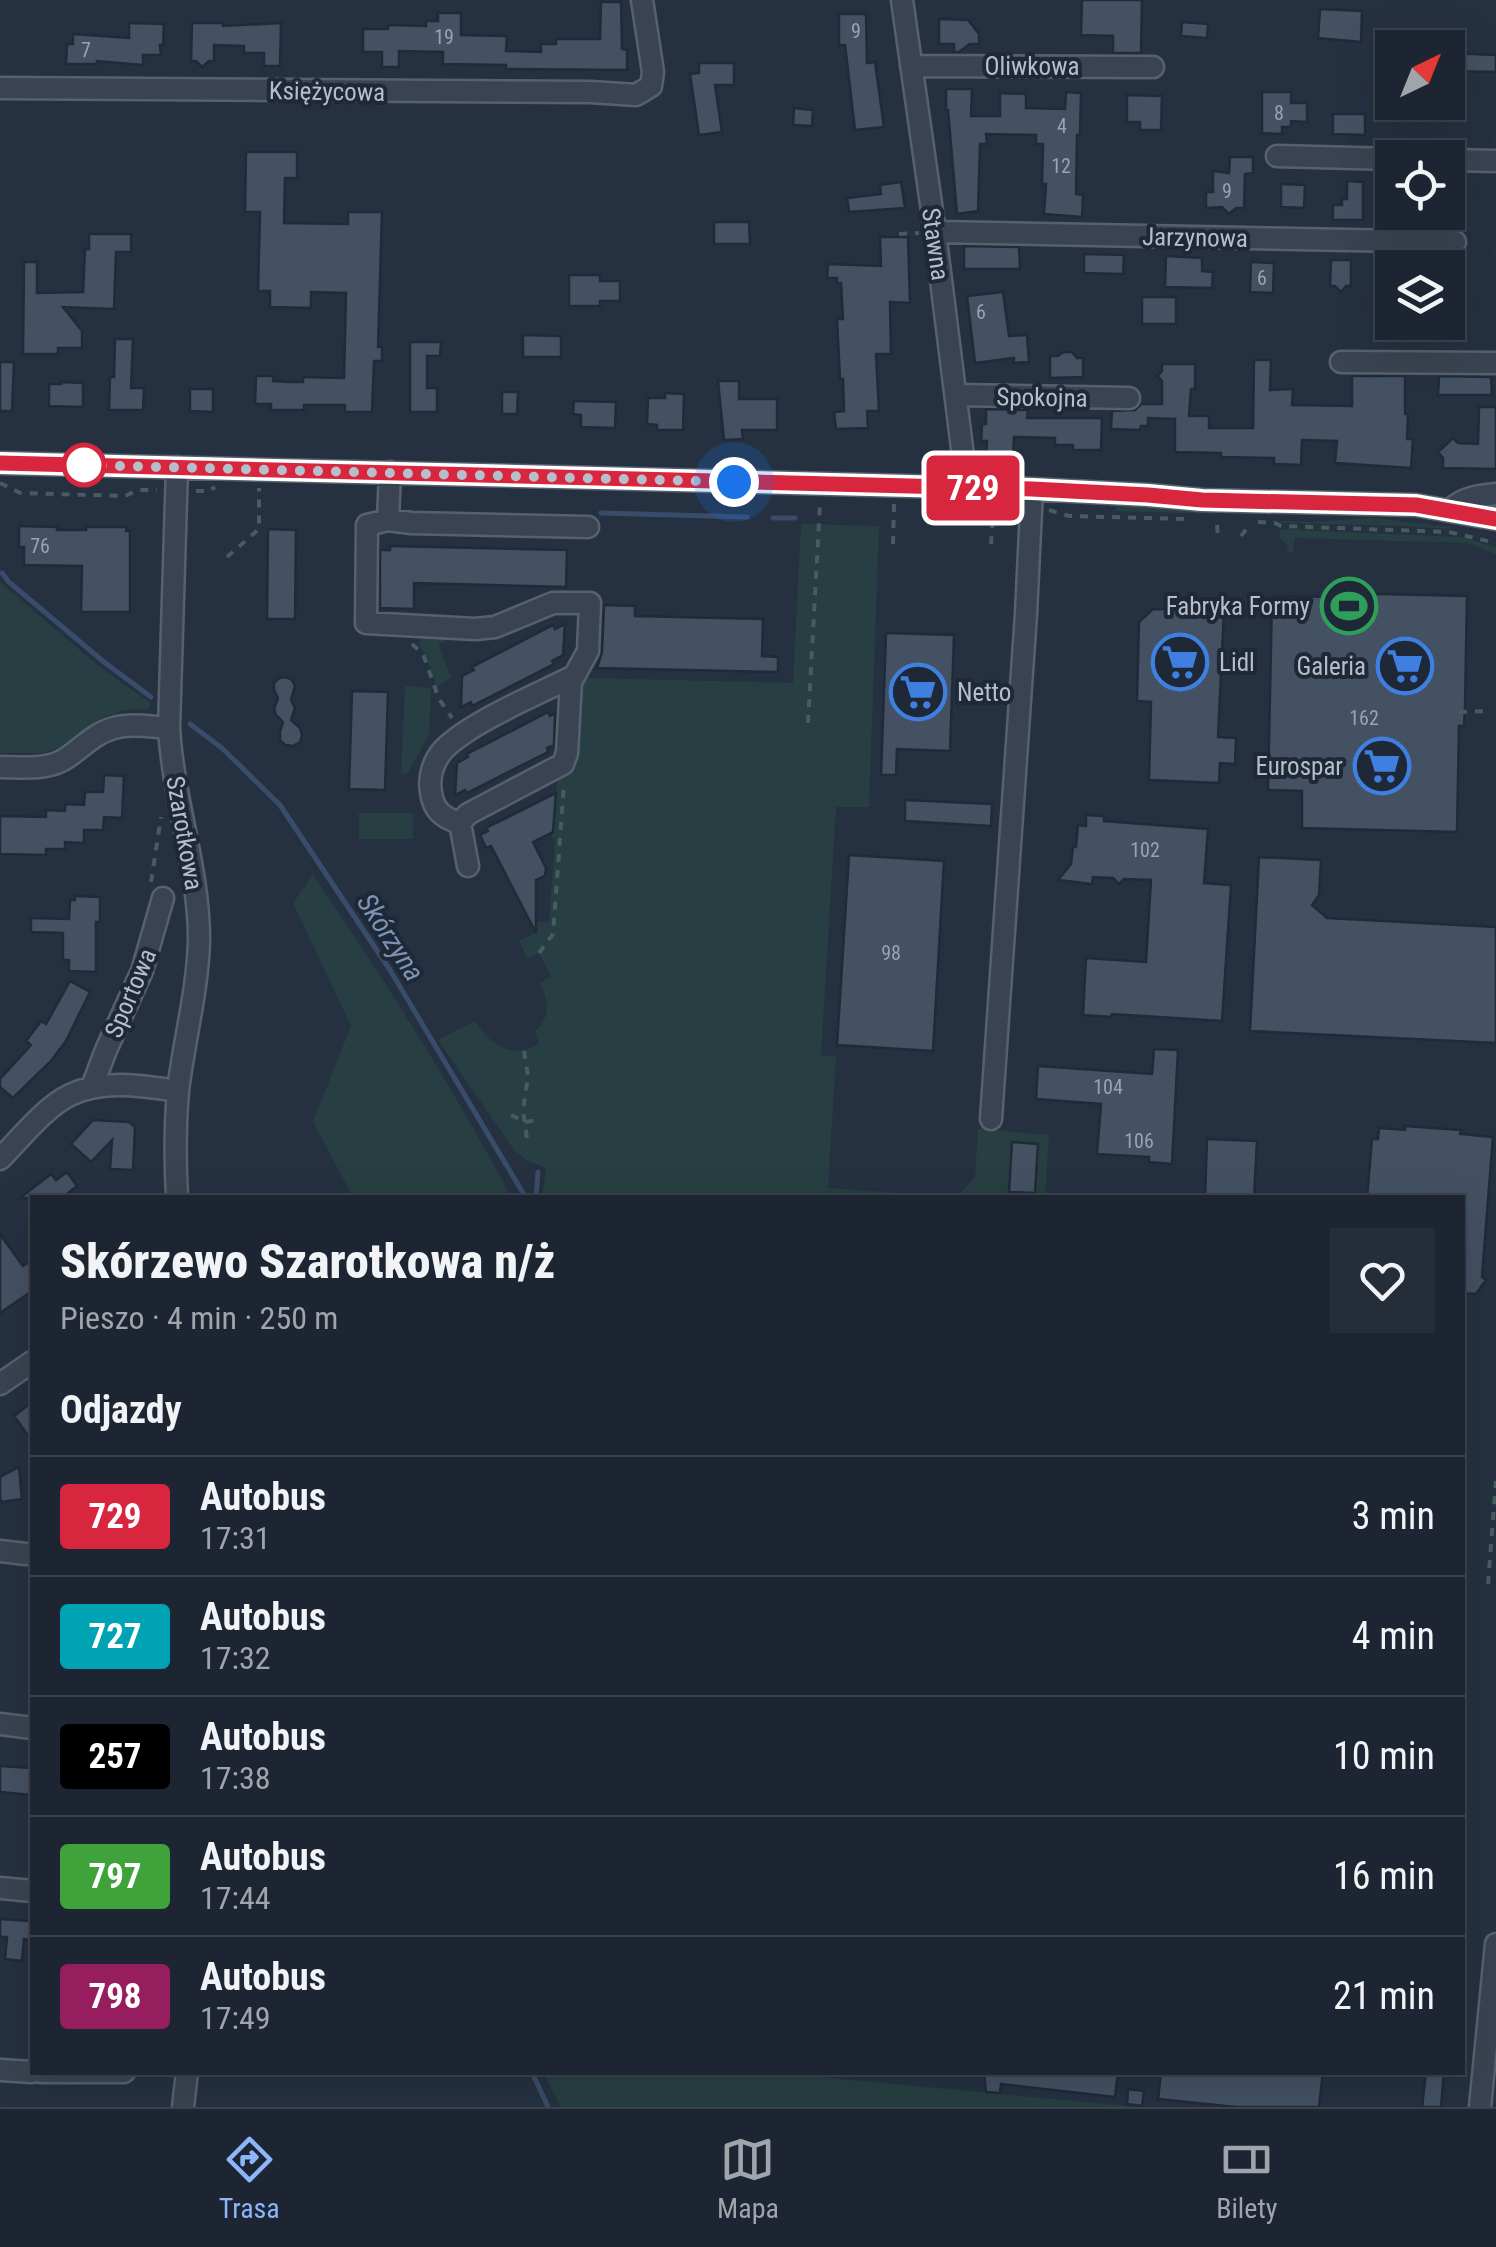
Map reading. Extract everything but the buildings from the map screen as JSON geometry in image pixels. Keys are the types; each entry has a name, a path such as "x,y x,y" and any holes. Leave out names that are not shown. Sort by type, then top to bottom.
{"street":[{"name":"Księżycowa","path":"0,88 636,95 651,86 653,72 642,0"},
{"name":"Stawna","path":"902,0 968,488"},
{"name":"Oliwkowa","path":"911,66 1152,67"},
{"path":"1277,156 1375,159"},
{"path":"1465,160 1496,161"},
{"name":"Jarzynowa","path":"935,232 1455,242"},
{"path":"1341,362 1496,363"},
{"name":"Spokojna","path":"956,395 1128,398"},
{"path":"0,463 1032,489 1202,500 1416,505 1496,519"},
{"name":"Szarotkowa","path":"176,467 169,728 199,921 196,976 178,1091 177,1195"},
{"path":"388,520 390,472"},
{"path":"991,1119 1032,489"},
{"path":"1450,510 1472,496 1496,494"},
{"path":"460,823 468,814 563,764 576,672 588,651 590,604 553,603 495,628 366,623 367,525 388,520 588,527"},
{"path":"460,823 441,815 435,807 430,781 438,757 478,725 576,672"},
{"path":"0,767 56,764 88,740 116,727 169,728"},
{"path":"460,823 468,866"},
{"name":"Sportowa","path":"92,1088 142,971 157,892"},
{"path":"0,1159 67,1096 116,1084 178,1091"},
{"path":"0,1384 30,1363"},
{"path":"0,1551 26,1554"},
{"path":"0,1724 30,1728"},
{"path":"0,1888 30,1892"},
{"path":"1480,2107 1496,1944"},
{"path":"0,2070 30,2072"},
{"path":"183,2107 188,2075"}],"path":[{"path":"0,483 20,493 125,496 138,490 162,490"},
{"path":"227,557 259,529 259,488"},
{"path":"808,724 820,502"},
{"path":"893,544 894,504"},
{"path":"1047,509 1068,516 1199,520"},
{"path":"991,544 993,512"},
{"path":"1241,536 1249,523 1275,523 1449,532 1496,543"},
{"path":"1217,525 1218,536"},
{"path":"408,642 424,654 440,699 463,735"},
{"path":"1459,712 1488,712"},
{"path":"539,953 553,934 564,772"},
{"path":"157,892 162,814"},
{"path":"524,1050 528,1076 524,1110 527,1140"},
{"path":"511,1115 525,1122 537,1120"},
{"path":"1488,1584 1496,1482"},
{"path":"1465,1839 1466,1832"}],"green space":[{"path":"1120,504 1219,514 1114,511"},
{"path":"1373,518 1450,529 1280,523 1281,521"},
{"path":"801,524 879,526 869,807 836,807 821,1055 836,1057 828,1188 928,1195 542,1195 546,1168 514,1150 438,1040 475,1021 502,1048 520,1051 539,1044 535,1032 547,1009 540,983 551,976 539,953 528,959 519,941 535,933 536,922 549,922 557,778 578,688 588,678 793,683"},
{"path":"1280,529 1459,537 1496,547 1496,554 1467,543 1295,538 1293,552 1287,552"},
{"path":"0,582 101,668 149,702 148,709 123,710 99,720 58,748 43,753 0,753"},
{"path":"425,635 445,635 445,642 439,646 451,677 437,687 418,643"},
{"path":"405,686 431,688 429,735 407,774 401,774"},
{"path":"359,813 413,813 413,839 359,839"},
{"path":"313,875 417,1033 510,1195 352,1195 313,1122 351,1026 293,903"},
{"path":"978,1129 1049,1135 1045,1195 959,1195 975,1177"},
{"path":"544,2075 801,2075 1137,2107 561,2107"}],"waterway":[{"path":"601,513 747,517"},
{"path":"773,518 795,518"},
{"name":"Skórzyna","path":"2,573 104,662 151,697"},
{"name":"Skórzyna","path":"190,724 222,748 280,805 390,970 524,1195"},
{"path":"536,1195 538,1172"},
{"name":"Skórzyna","path":"533,2075 548,2107"}],"bus line":[{"name":"729","path":"0,463 1032,489 1202,500 1416,505 1496,519"}],"place":[{"name":"Fabryka Formy","path":"1349,606"},
{"name":"Lidl","path":"1180,662"},
{"name":"Galeria","path":"1405,666"},
{"name":"Netto","path":"918,692"},
{"name":"Eurospar","path":"1382,766"}],"route":[{"path":"84,465 734,482"}]}
